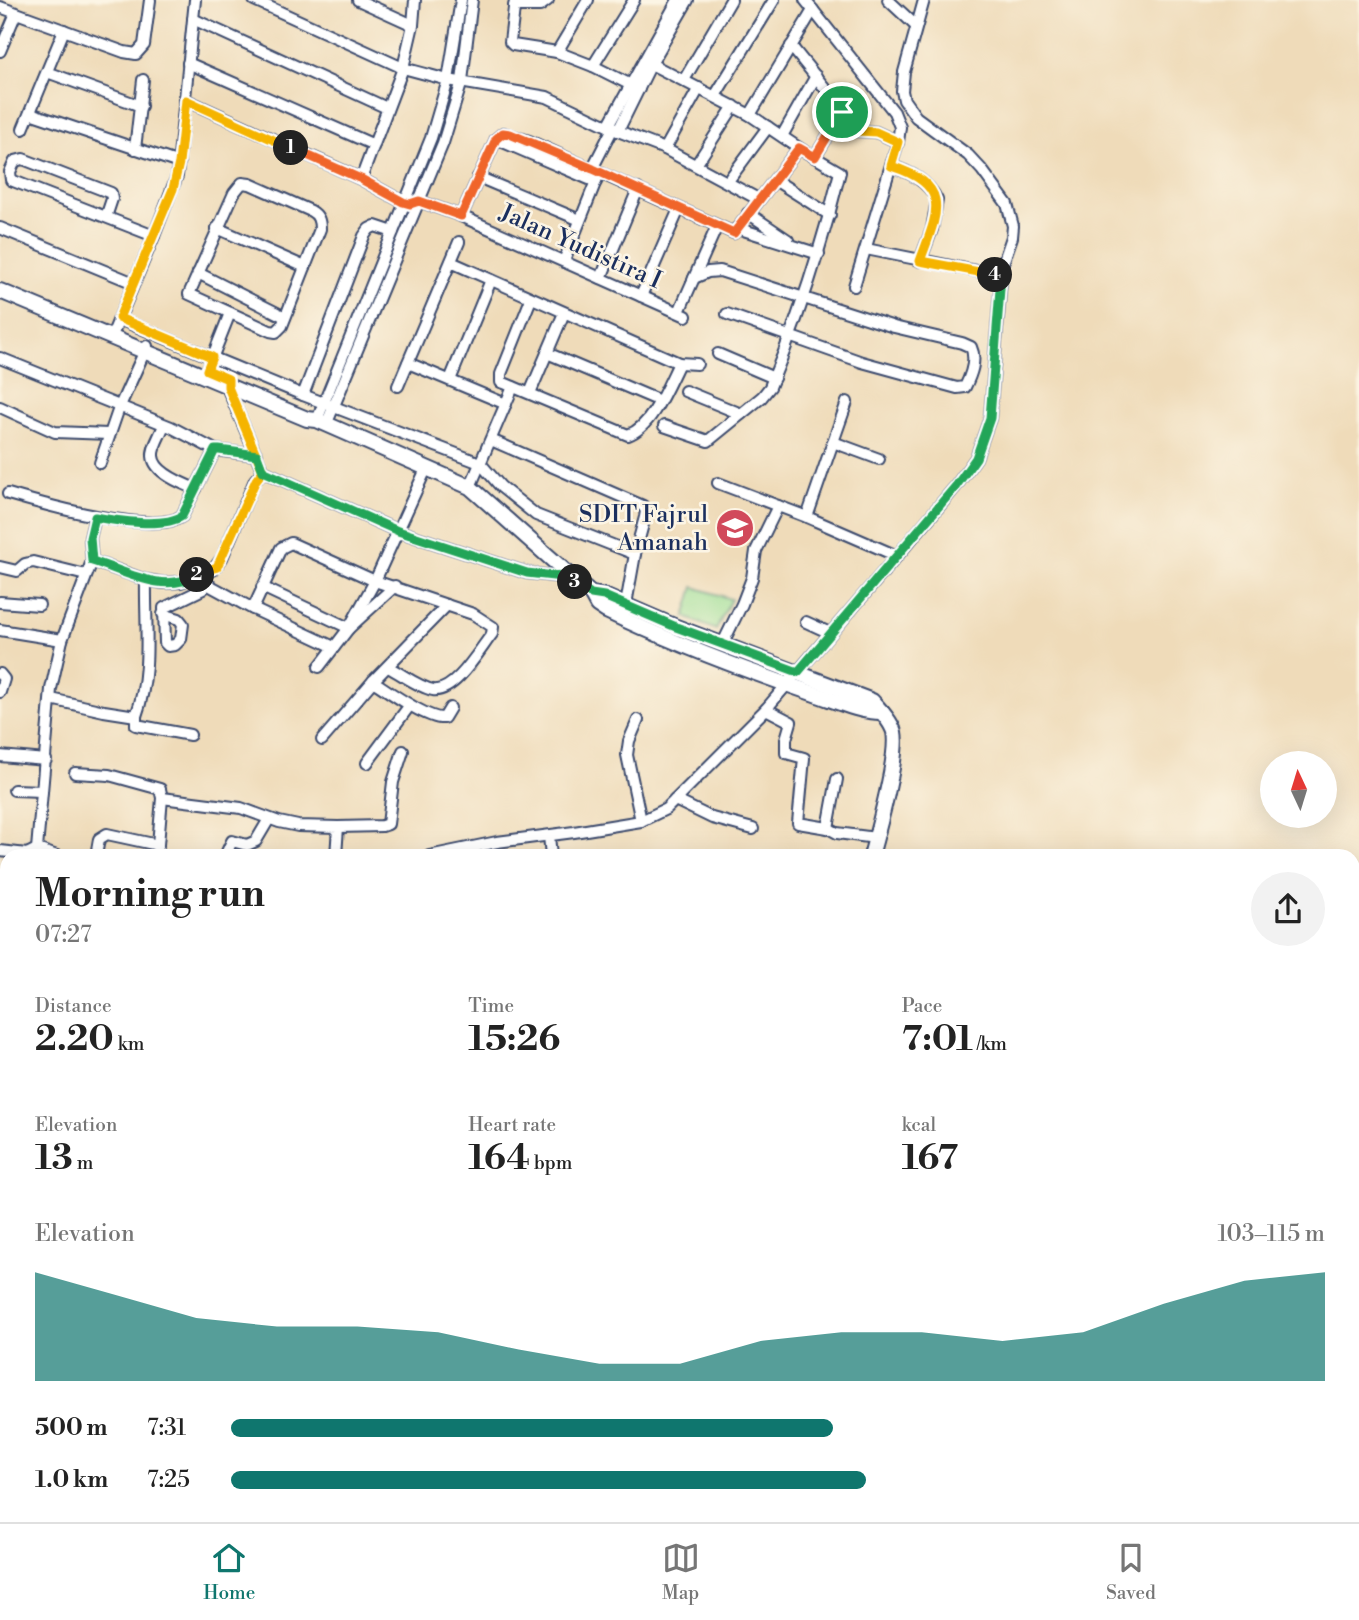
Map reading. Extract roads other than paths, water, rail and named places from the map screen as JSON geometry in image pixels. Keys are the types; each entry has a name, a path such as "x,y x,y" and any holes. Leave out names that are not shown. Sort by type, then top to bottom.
{"street":[{"path":"0,7 136,54 145,45 150,0"},
{"path":"115,329 173,189 179,163 195,0"},
{"path":"254,0 403,68 448,80 547,97 665,149 758,199"},
{"path":"358,0 413,24"},
{"path":"361,179 403,68 413,24 415,0"},
{"path":"322,423 403,202 431,138 448,80 461,0"},
{"path":"329,405 443,143 462,82 472,0"},
{"path":"548,0 540,6 515,3 511,44 557,52 635,87"},
{"path":"557,52 589,0"},
{"path":"593,66 634,0"},
{"path":"564,261 613,128 678,0"},
{"path":"635,87 688,0"},
{"path":"684,80 731,0"},
{"path":"715,96 774,0"},
{"path":"805,0 894,112 900,127 898,142 854,286"},
{"path":"888,0 916,26"},
{"path":"463,849 641,821 655,816 675,800 766,709 897,556 976,458 984,441 991,407 1001,276 1013,231 1007,204 982,170 968,155 916,117 904,100 902,83 924,0"},
{"path":"750,115 813,10"},
{"path":"0,51 16,13"},
{"path":"193,19 387,108"},
{"path":"23,129 64,30"},
{"path":"791,46 859,131 876,132 898,142"},
{"path":"188,63 374,145"},
{"path":"651,64 750,115 840,172 805,298 767,392 708,441 664,426"},
{"path":"47,72 141,106"},
{"path":"782,136 816,76"},
{"path":"135,149 143,80"},
{"path":"665,149 699,88"},
{"path":"186,100 361,179 403,202 410,204 419,201"},
{"path":"695,165 734,106"},
{"path":"815,157 842,112"},
{"path":"30,113 179,163"},
{"path":"728,181 768,127"},
{"path":"461,216 496,139 503,133 596,174 638,189 734,233 799,148"},
{"path":"106,217 112,199 111,193 23,159 15,162 10,172 11,180 154,236"},
{"path":"891,166 910,172 926,183 937,200 932,229 920,261"},
{"path":"478,177 580,220"},
{"path":"775,180 830,215"},
{"path":"246,183 318,216 320,229 305,267 279,330 274,332 191,296 190,291 236,189 246,183"},
{"path":"601,278 638,189"},
{"name":"Jalan Yudistira I","path":"419,201 461,216 682,314 694,278"},
{"path":"641,296 679,209"},
{"path":"748,213 799,247"},
{"path":"303,395 365,236 369,229 375,226 393,232"},
{"path":"694,278 716,226"},
{"path":"0,228 134,283"},
{"path":"218,228 305,267"},
{"path":"737,228 819,254"},
{"path":"398,386 459,242"},
{"path":"866,249 1001,276"},
{"path":"451,262 679,363 697,364"},
{"path":"694,278 708,272 720,271 894,327 968,345 974,356 967,383 961,388 917,379 727,314"},
{"path":"198,273 285,317"},
{"path":"450,380 491,280"},
{"path":"0,283 208,368 228,383 307,419 470,487 571,578 591,594 604,596 624,613 786,684 863,710 882,712"},
{"path":"0,291 115,329 146,349 303,395 480,463 501,486 536,515 635,554"},
{"path":"531,299 500,376 501,382 628,435 643,426 660,401 679,363"},
{"path":"208,368 230,313"},
{"path":"530,393 564,313"},
{"path":"100,463 119,408 146,349"},
{"path":"547,353 660,401"},
{"path":"719,354 774,378"},
{"path":"0,358 164,425 215,450 257,455"},
{"path":"408,363 506,404"},
{"path":"228,383 263,471 398,531 527,573 571,578"},
{"path":"470,487 513,387"},
{"path":"685,391 741,414"},
{"path":"807,517 846,402"},
{"path":"0,422 2,408 59,433 109,434"},
{"path":"164,425 153,460 167,475 196,489"},
{"path":"491,440 643,506 645,517 624,613"},
{"path":"833,442 879,459"},
{"path":"8,494 95,517 122,521 172,521 182,516 215,450"},
{"path":"349,628 375,581 426,469"},
{"path":"163,614 165,606 200,592 218,565 256,480 263,471"},
{"path":"718,483 807,517 897,556"},
{"path":"722,645 752,578 756,551 778,506"},
{"path":"37,849 51,699 62,640 92,561 90,538 95,517"},
{"path":"253,609 281,548 291,543 375,581 478,616 493,627 492,634 454,682 440,690 430,689 388,667"},
{"path":"92,561 146,580 181,583 207,578 253,609 334,647"},
{"path":"0,567 17,571 25,564 33,562 86,575"},
{"path":"146,580 146,670 136,725 190,735"},
{"path":"319,667 349,628 394,586"},
{"path":"262,587 349,628"},
{"path":"0,602 39,605"},
{"path":"322,740 373,681 447,605"},
{"path":"624,613 722,645 872,701 891,723 894,740 890,776 873,849"},
{"path":"806,622 830,633"},
{"path":"0,630 62,640"},
{"path":"0,674 4,679 0,692"},
{"path":"373,681 438,719 444,718 450,708"},
{"path":"51,699 136,716"},
{"path":"367,764 410,705"},
{"path":"766,709 791,722 786,739 786,753 804,758 798,823 828,828 836,833 876,838"},
{"path":"638,720 629,741 627,755 641,821"},
{"path":"162,798 241,808 298,826 382,827 388,824 393,782 403,751"},
{"path":"0,756 46,760"},
{"path":"75,773 109,775 157,787 163,792 157,849"},
{"path":"828,828 837,779"},
{"path":"14,790 42,791"},
{"path":"675,800 712,818 753,829"},
{"path":"228,849 232,841 250,845 256,841 269,819"},
{"path":"336,849 338,827"},
{"path":"97,849 99,839 107,834 151,849"},
{"path":"549,836 550,849"}],"place":[{"name":"SDIT Fajrul Amanah","path":"735,528"}]}
